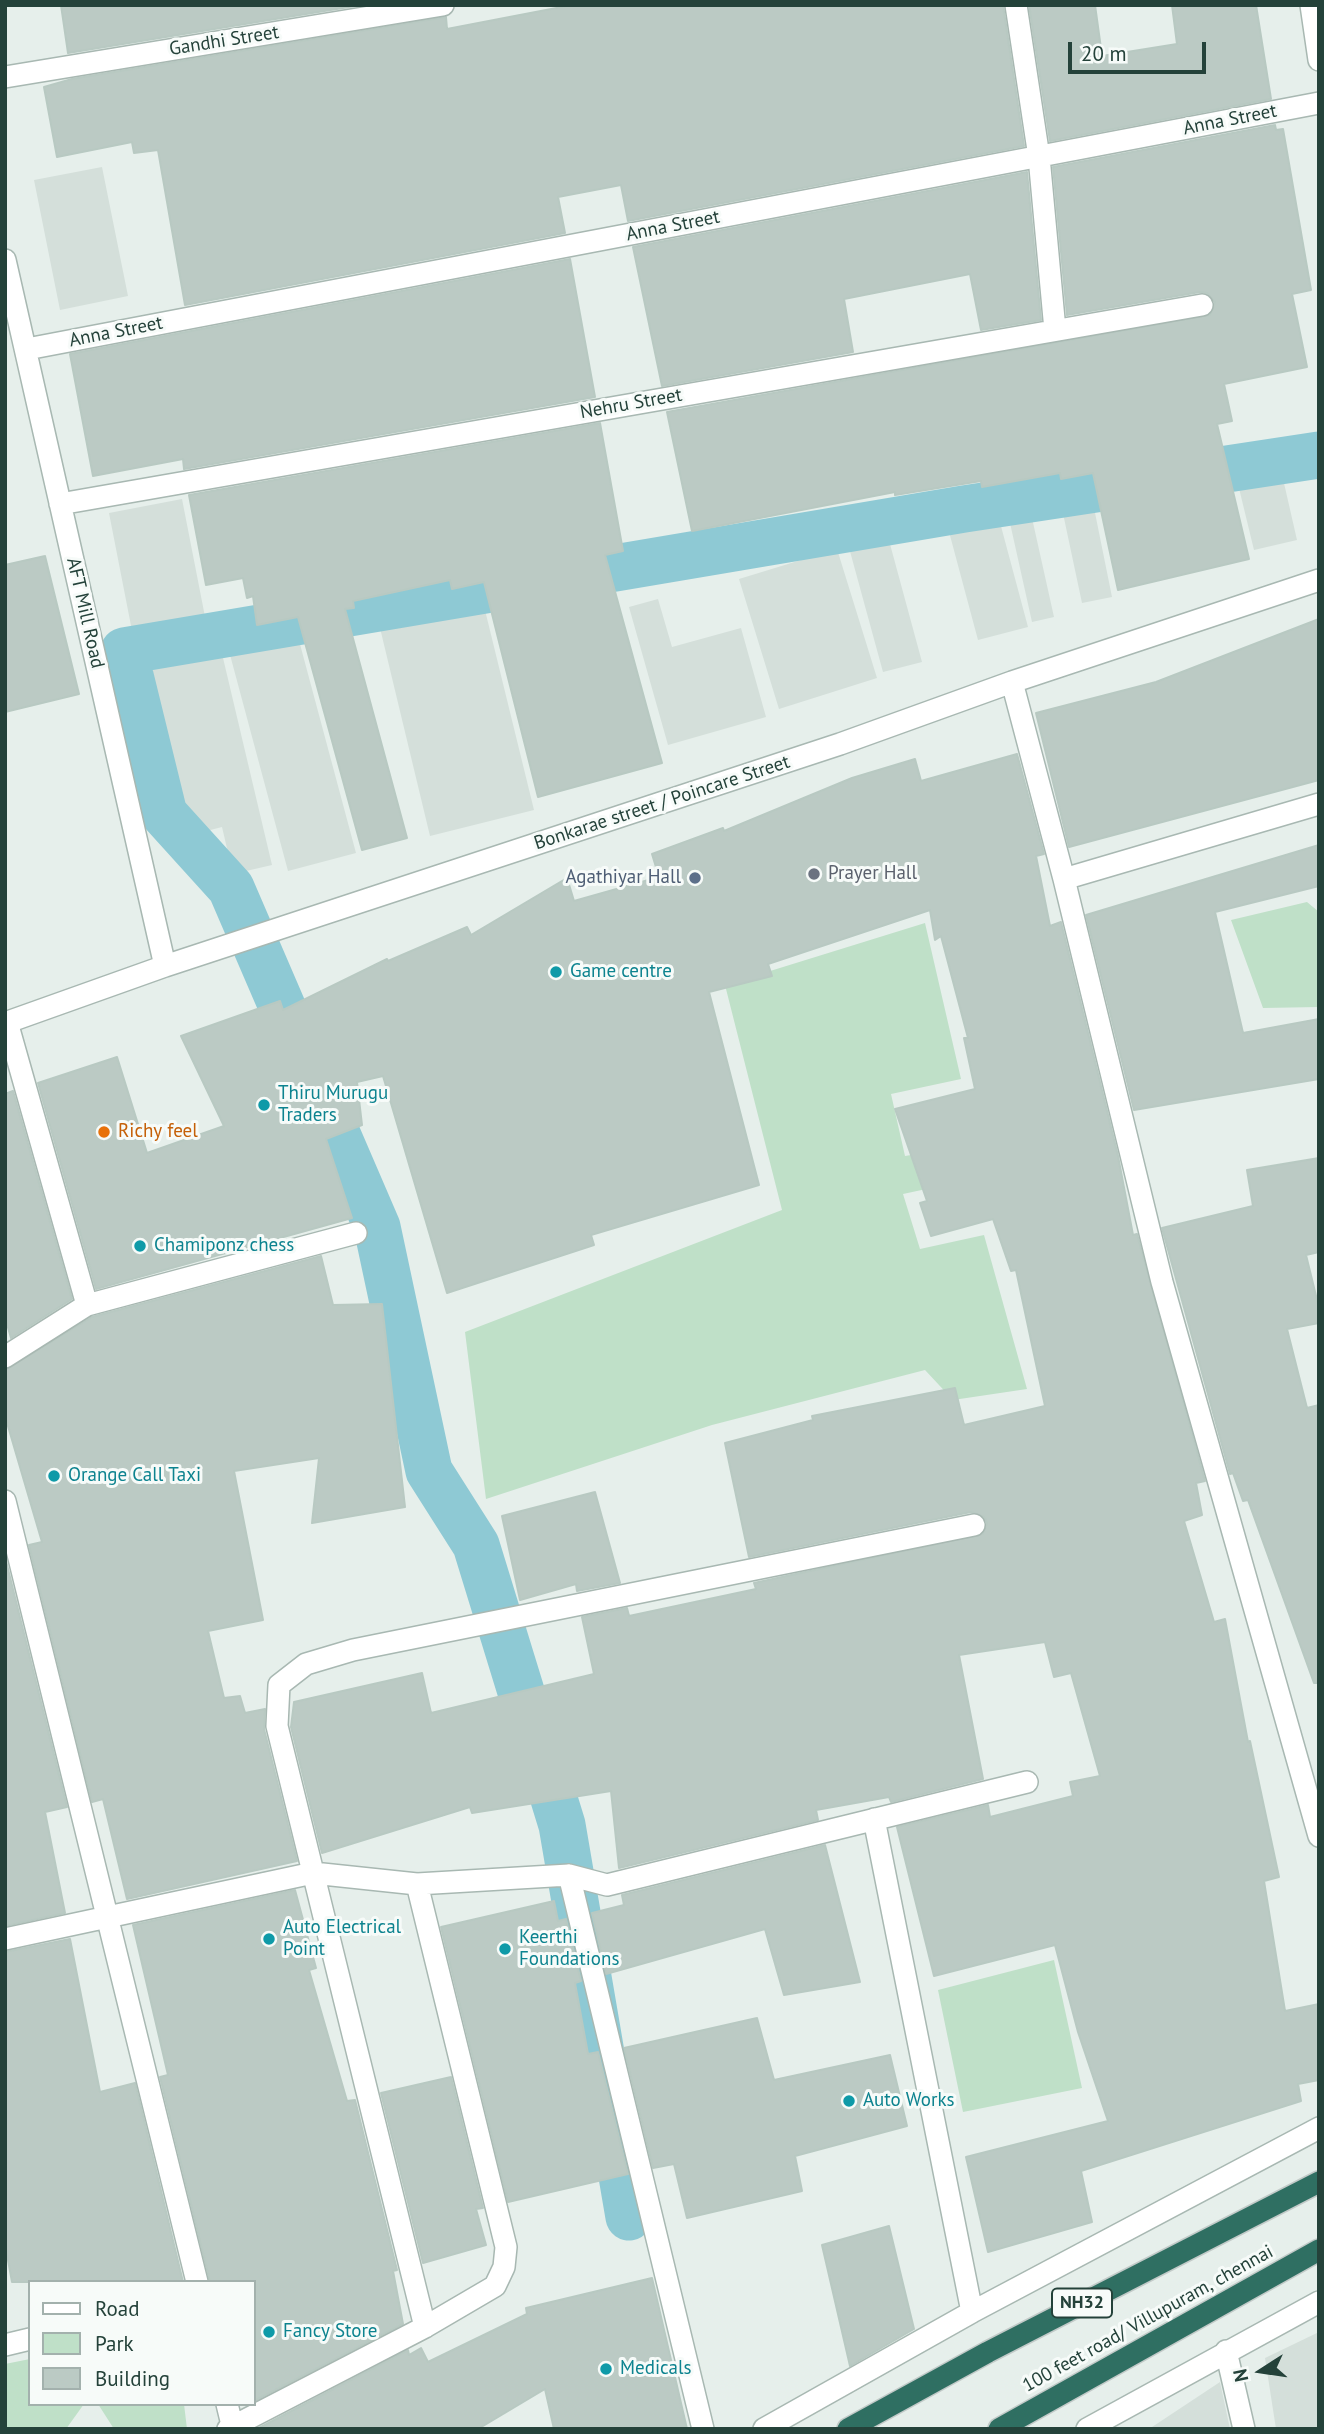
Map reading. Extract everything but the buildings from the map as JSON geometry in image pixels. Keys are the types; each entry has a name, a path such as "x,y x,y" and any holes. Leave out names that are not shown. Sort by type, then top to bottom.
{"highway":[{"name":"100 feet road/ Villupuram, chennai","path":"848,2429 988,2352 1319,2182"},
{"name":"100 feet road/ Villupuram, chennai","path":"999,2429 1319,2250"}],"street":[{"name":"Gandhi Street","path":"5,77 443,5"},
{"path":"1016,5 1039,157 1055,330"},
{"path":"1311,5 1319,60"},
{"name":"Anna Street","path":"27,349 1319,103"},
{"name":"AFT Mill Road","path":"5,260 165,966"},
{"name":"Nehru Street","path":"61,504 1202,305"},
{"name":"Bonkarae street / Poincare Street","path":"6,1022 187,958 840,744 1012,682 1319,580"},
{"path":"1012,682 1064,878 1162,1282 1319,1836"},
{"path":"1064,878 1319,804"},
{"path":"6,1022 87,1305"},
{"path":"5,1357 87,1305 356,1233"},
{"path":"5,1501 197,2280"},
{"path":"425,2327 277,1726 279,1685 306,1664 401,1639 974,1525"},
{"path":"5,1939 313,1873 417,1884 569,1875 607,1885 1027,1783"},
{"path":"874,1819 972,2312"},
{"path":"569,1875 703,2429"},
{"path":"227,2406 231,2428 425,2327 495,2286 504,2267 506,2247 417,1884"},
{"path":"764,2429 972,2312 1319,2128"},
{"path":"1087,2429 1319,2302"},
{"path":"1226,2351 1244,2429"}],"shaded area":[{"path":"102,167 128,296 60,310 34,180"},
{"path":"1281,470 1297,540 1254,550 1237,480"},
{"path":"1092,498 1112,597 1082,603 1061,504"},
{"path":"182,499 207,627 134,641 109,513"},
{"path":"1030,509 1054,617 1032,622 1008,514"},
{"path":"998,515 1028,627 978,640 948,528"},
{"path":"887,533 922,662 883,672 848,544"},
{"path":"837,549 877,678 779,709 739,579"},
{"path":"658,599 672,647 741,628 766,717 668,745 629,607"},
{"path":"483,602 534,810 430,836 380,628"},
{"path":"297,633 356,853 288,871 229,651"},
{"path":"219,641 272,865 233,874 222,827 191,835 148,658"},
{"path":"1319,2332 1319,2429 1276,2429 1265,2358"},
{"path":"1220,2382 1230,2429 1149,2429"}],"green space":[{"path":"1307,902 1319,912 1319,1007 1263,1008 1231,920"},
{"path":"925,923 961,1079 891,1094 905,1156 966,1146 968,1180 903,1194 920,1249 984,1235 1027,1389 953,1400 925,1370 712,1425 486,1499 465,1332 782,1210 725,985"},
{"path":"1054,1960 1082,2088 963,2112 938,1990"},
{"path":"28,2359 28,2406 83,2406 66,2429 5,2429 5,2364"},
{"path":"99,2406 184,2406 187,2429 114,2429"}],"waterway":[{"path":"629,2217 562,1825 476,1545 429,1471 377,1227 231,888 164,814 124,651 964,509 1319,455"}],"place":[{"name":"Prayer Hall","path":"814,874"},
{"name":"Agathiyar Hall","path":"695,878"},
{"name":"Game centre","path":"556,972"},
{"name":"Thiru Murugu Traders","path":"264,1105"},
{"name":"Richy feel","path":"104,1132"},
{"name":"Chamiponz chess","path":"140,1246"},
{"name":"Orange Call Taxi","path":"54,1476"},
{"name":"Auto Electrical Point","path":"269,1939"},
{"name":"Keerthi Foundations","path":"505,1949"},
{"name":"Auto Works","path":"849,2101"},
{"name":"Fancy Store","path":"269,2332"},
{"name":"Medicals","path":"606,2369"}]}
